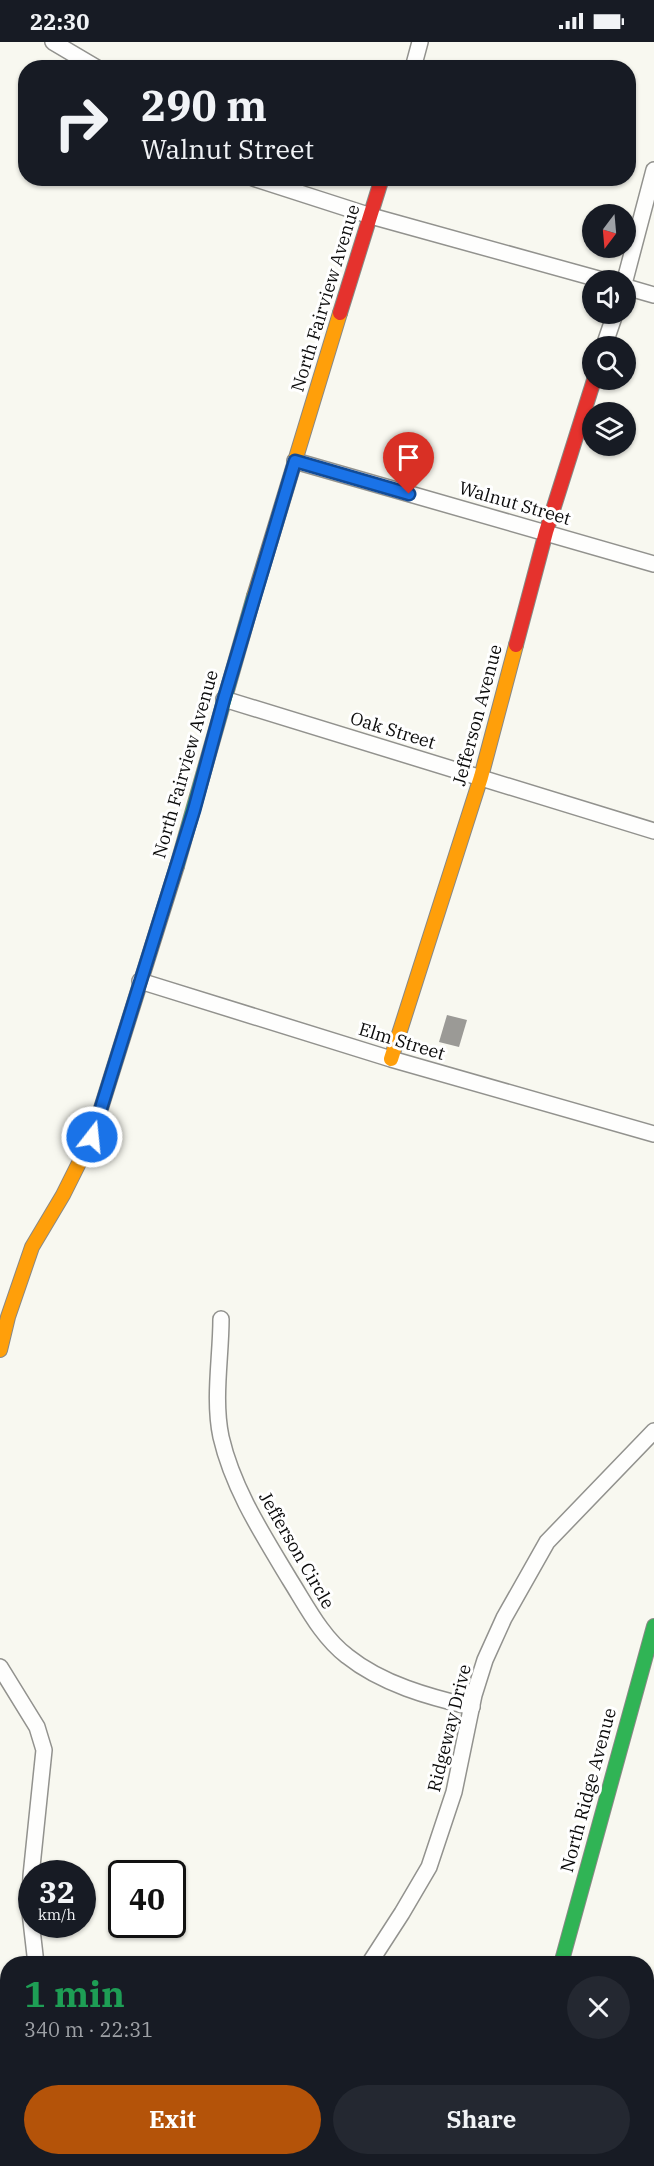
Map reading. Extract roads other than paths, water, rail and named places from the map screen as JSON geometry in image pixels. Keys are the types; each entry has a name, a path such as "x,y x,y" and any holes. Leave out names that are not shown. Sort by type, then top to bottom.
{"street":[{"path":"53,42 83,60"},
{"path":"415,60 420,42"},
{"path":"628,270 654,170"},
{"path":"278,186 372,216 582,274"},
{"name":"North Fairview Avenue","path":"0,1350 8,1317 32,1247 87,1151 194,810 224,699 380,186"},
{"path":"636,290 654,295"},
{"name":"Jefferson Avenue","path":"390,1059 481,777 546,532 591,390"},
{"name":"Walnut Street","path":"295,461 654,564"},
{"name":"Oak Street","path":"224,699 654,831"},
{"name":"Elm Street","path":"141,981 390,1059 654,1134"},
{"name":"Jefferson Circle","path":"221,1319 218,1389 221,1436 226,1455 251,1515 305,1604 329,1640 358,1664 380,1677 414,1691 472,1707"},
{"name":"Ridgeway Drive","path":"374,1956 429,1867 454,1792 472,1707 486,1660 504,1618 548,1542 654,1431"},
{"name":"North Ridge Avenue","path":"563,1956 654,1626"},
{"path":"0,1666 37,1727 44,1750 30,1876 30,1912 35,1956"}]}
